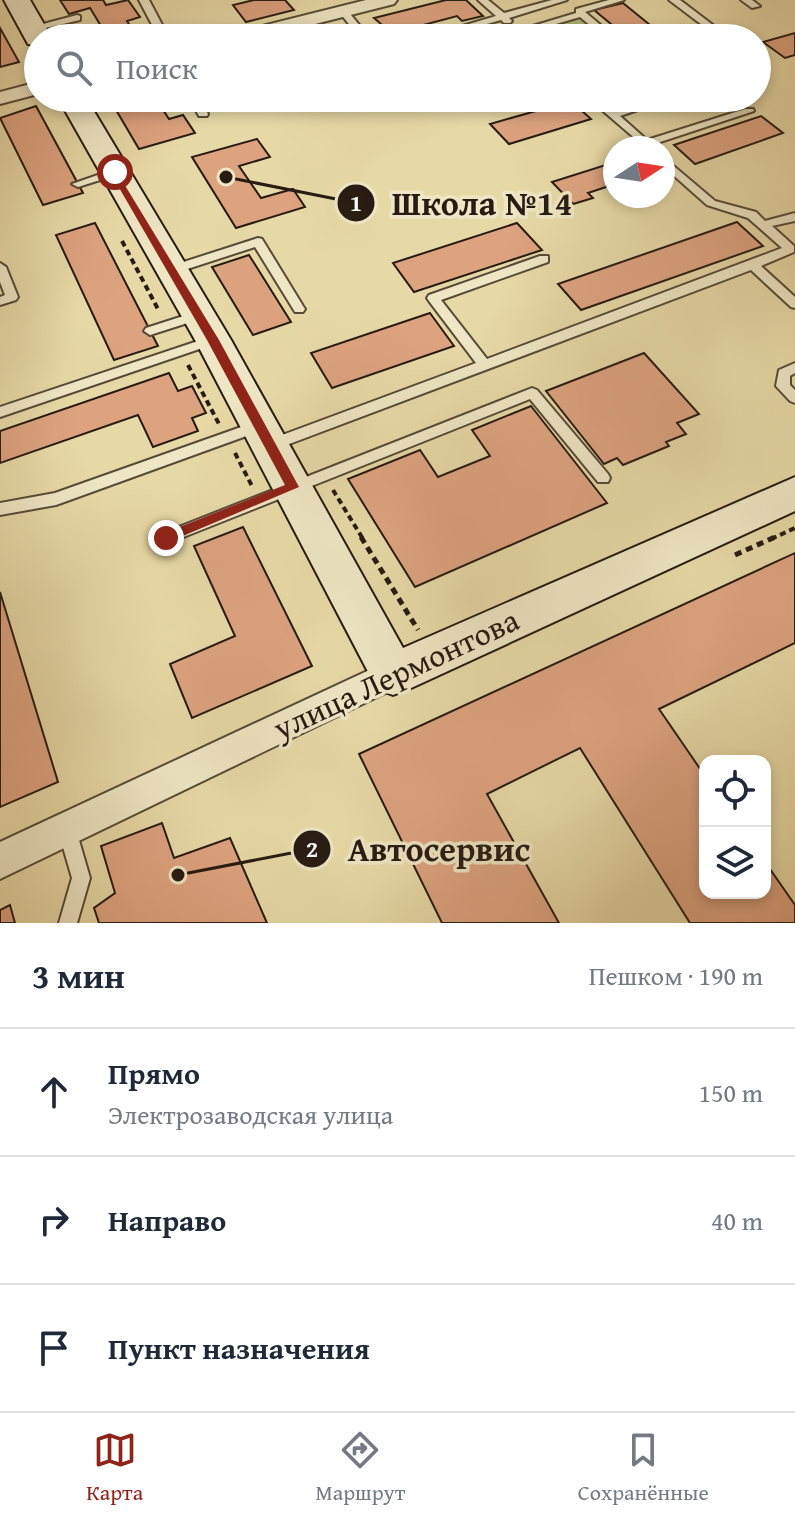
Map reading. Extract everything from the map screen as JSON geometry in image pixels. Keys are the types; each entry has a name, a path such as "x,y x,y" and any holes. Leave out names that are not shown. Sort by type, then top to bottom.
{"street":[{"path":"17,0 30,24"},
{"path":"292,24 388,0"},
{"path":"0,98 24,92"},
{"path":"80,112 206,328 393,674"},
{"name":"улица Лермонтова","path":"0,861 393,674 795,493"}],"lane":[{"path":"144,0 157,24"},
{"path":"483,0 510,24"},
{"path":"477,24 562,0"},
{"path":"594,24 579,11 619,0"},
{"path":"674,0 706,24"},
{"path":"343,11 354,24"},
{"path":"553,24 582,14"},
{"path":"60,24 77,18"},
{"path":"609,112 636,136"},
{"path":"612,115 622,112"},
{"path":"675,136 746,112"},
{"path":"0,509 56,499 484,365 790,249 752,215 711,203 675,171"},
{"path":"78,184 115,172"},
{"path":"763,225 795,217"},
{"path":"172,270 258,242 299,309"},
{"path":"484,365 433,298 544,259"},
{"path":"753,265 795,304"},
{"path":"0,267 12,297 0,301"},
{"path":"150,331 206,328"},
{"path":"0,412 206,328"},
{"path":"795,368 784,373 783,386 795,398"},
{"path":"166,538 532,393 603,478"},
{"path":"67,830 81,878 68,923"}],"green space":[{"path":"580,16 590,24 553,24"}],"building":[{"path":"60,0 103,0 106,5 128,0 140,17 127,21 129,24 100,24 90,8 69,14"},
{"path":"254,0 285,0 294,10 246,22 233,5"},
{"path":"446,0 466,0 483,16 462,21 457,16 427,24 381,24 374,18"},
{"path":"623,3 649,24 611,24 594,10"},
{"path":"0,28 19,62 0,67"},
{"path":"795,33 795,55 785,58 771,48 771,40"},
{"path":"24,110 39,112 83,193 43,205 0,118"},
{"path":"117,112 164,112 169,119 183,115 195,133 139,149"},
{"path":"532,112 583,112 591,119 509,144 490,124"},
{"path":"761,116 783,133 695,164 675,145"},
{"path":"257,139 270,157 239,166 261,198 293,189 305,207 236,228 192,157"},
{"path":"603,166 603,188 588,193 593,198 573,204 552,182"},
{"path":"737,222 763,246 581,310 558,284"},
{"path":"95,223 158,346 114,360 56,235"},
{"path":"517,223 542,250 414,292 393,263"},
{"path":"249,255 291,322 253,335 212,267"},
{"path":"430,313 454,346 332,388 311,353"},
{"path":"644,353 699,414 677,423 686,434 666,442 669,446 623,465 617,458 604,464 546,391"},
{"path":"169,373 178,391 192,386 206,413 192,418 198,431 153,447 138,415 0,463 0,431"},
{"path":"531,406 607,503 415,587 348,479 420,450 438,477 490,456 472,430"},
{"path":"243,527 312,666 192,718 170,664 235,636 194,546"},
{"path":"795,553 795,643 659,709 699,767 699,899 771,899 771,871 795,905 795,923 690,923 580,748 487,794 559,923 442,923 359,754"},
{"path":"0,592 58,782 0,807"},
{"path":"162,823 174,858 230,838 267,923 99,923 94,908 115,893 101,846"},
{"path":"10,905 15,923 0,923 0,910"}],"place":[{"name":"Школа №14","path":"226,177"},
{"name":"Автосервис","path":"178,875"}],"route":[{"path":"115,172 213,340 293,487 166,538"}]}
